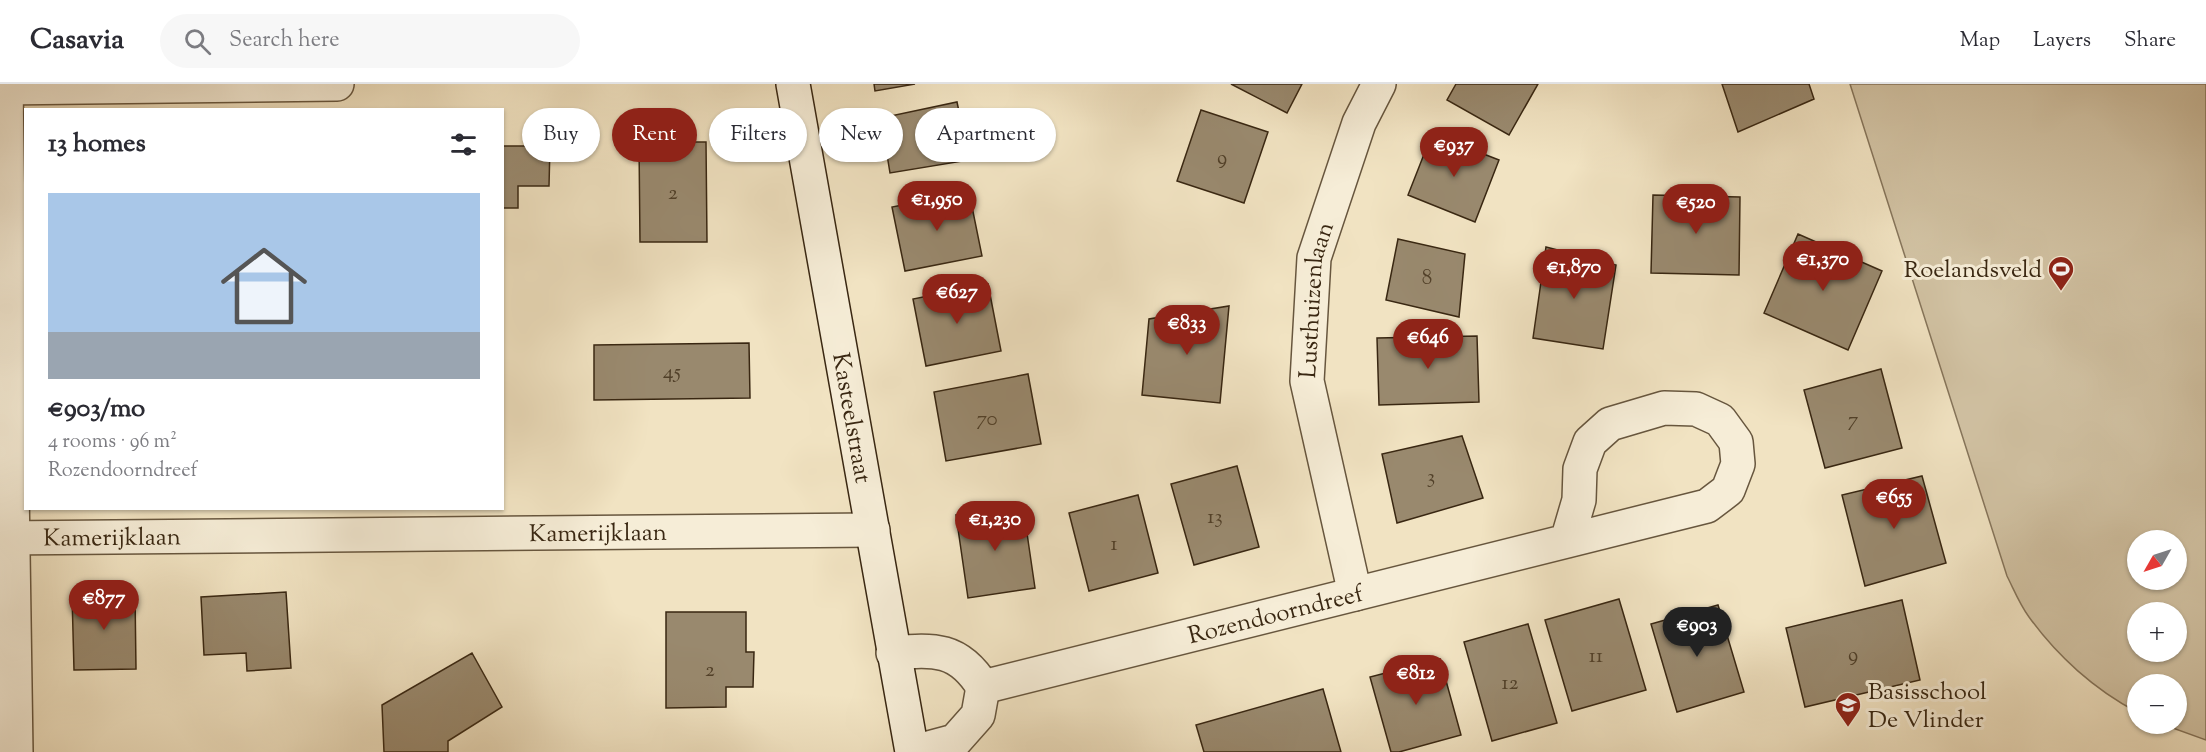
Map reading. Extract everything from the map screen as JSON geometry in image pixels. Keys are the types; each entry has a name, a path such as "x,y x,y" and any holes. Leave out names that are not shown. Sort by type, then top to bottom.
{"street":[{"path":"16,752 7,538 4,86 337,84"},
{"name":"Kasteelstraat","path":"793,84 893,653 913,752"},
{"name":"Lusthuizenlaan","path":"1355,594 1307,381 1314,258 1359,123 1378,84"},
{"name":"Rozendoorndreef","path":"983,687 1567,541 1707,506 1728,490 1738,464 1736,442 1719,420 1696,409 1664,408 1610,424 1590,442 1583,460 1580,469 1579,500 1567,541"},
{"name":"Kamerijklaan","path":"7,538 873,530"},
{"path":"893,653 930,650 954,658 974,673 983,687 978,715 955,741 913,752"}],"shaded area":[{"name":"Roelandsveld","path":"1850,84 2206,84 2206,740 2187,733 2187,674 2127,674 2127,706 2092,683 2064,658 2023,608 2007,576"}],"building":[{"path":"874,84 915,84 875,91"},
{"path":"1231,84 1302,84 1287,113"},
{"path":"1456,84 1538,84 1509,135 1447,100"},
{"path":"1722,84 1809,84 1814,99 1738,132"},
{"path":"957,102 958,108 928,108"},
{"path":"1201,110 1268,132 1244,203 1177,181"},
{"path":"915,111 915,162 957,162 890,173 888,162 903,162 903,113"},
{"path":"1432,134 1499,160 1475,222 1408,195"},
{"path":"697,142 706,142 707,242 640,242 639,162 697,162"},
{"path":"504,146 522,146 522,162 550,162 549,186 518,186 518,208 504,208"},
{"path":"969,192 982,256 905,271 892,207"},
{"path":"1653,195 1740,197 1739,275 1651,273"},
{"path":"1798,234 1882,271 1848,350 1764,313"},
{"path":"1398,239 1465,254 1459,317 1386,300"},
{"path":"1546,247 1616,265 1603,349 1533,338"},
{"path":"988,284 1001,351 926,366 913,299"},
{"path":"1229,306 1220,403 1142,395 1149,319"},
{"path":"1477,336 1479,402 1379,405 1377,338"},
{"path":"749,343 750,398 594,400 594,345"},
{"path":"1881,369 1902,448 1825,468 1804,390"},
{"path":"1028,374 1041,444 946,461 934,392"},
{"path":"1462,436 1483,498 1397,523 1382,454"},
{"path":"1237,466 1259,547 1194,565 1171,484"},
{"path":"1922,476 1946,563 1865,586 1842,495"},
{"path":"1138,495 1158,573 1089,591 1069,513"},
{"path":"1023,506 1035,588 968,598 956,515"},
{"path":"286,592 291,668 247,671 246,653 204,655 201,597"},
{"path":"135,593 136,669 74,670 72,594"},
{"path":"1619,599 1646,690 1572,711 1545,620"},
{"path":"1902,600 1920,680 1805,707 1786,628"},
{"path":"1718,605 1744,692 1677,712 1651,624"},
{"path":"666,612 746,612 746,652 754,652 753,687 726,687 726,707 666,708"},
{"path":"1528,624 1557,723 1492,741 1464,642"},
{"path":"472,653 502,707 448,741 448,752 384,752 382,705"},
{"path":"1440,659 1461,735 1399,752 1391,752 1370,677"},
{"path":"1323,689 1341,752 1204,752 1196,725"}],"place":[{"name":"Roelandsveld","path":"2061,292"},
{"name":"Basisschool De Vlinder","path":"1848,728"}]}
